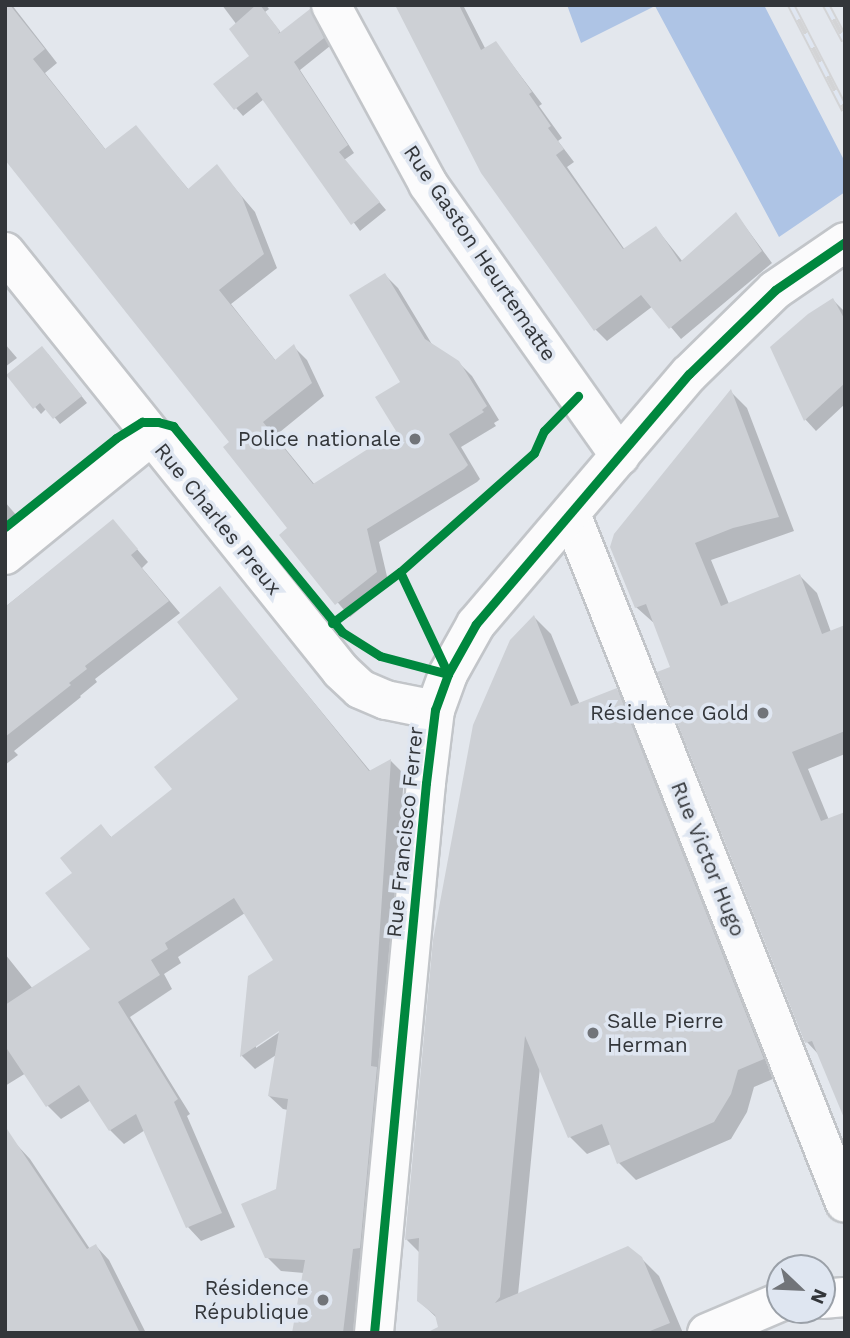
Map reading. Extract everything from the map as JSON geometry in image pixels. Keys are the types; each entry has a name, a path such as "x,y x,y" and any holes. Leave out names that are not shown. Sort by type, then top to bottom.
{"street":[{"name":"Rue Gaston Heurtematte","path":"331,5 428,184 620,456"},
{"name":"Rue Francisco Ferrer","path":"374,1333 435,710 448,674 476,624 689,374 741,321 794,275 845,242"},
{"name":"Rue Charles Preux","path":"5,252 341,671 360,688 386,700 435,710"},
{"path":"5,555 151,436"},
{"name":"Rue Victor Hugo","path":"571,514 845,1203"},
{"path":"707,1333 766,1308"}],"shaded area":[{"path":"567,5 764,5 845,162 845,192 779,237 655,6 581,43"}],"building":[{"path":"5,5 10,5 45,49 33,59 105,149 136,125 188,189 217,164 242,197 264,254 219,290 275,360 294,344 312,383 263,422 313,484 396,431 375,397 400,382 349,295 385,273 425,339 459,361 487,406 482,410 484,412 449,434 468,465 367,529 377,572 335,605 279,535 287,528 223,447 229,442 5,160"},
{"path":"256,5 260,5 280,31 278,34 310,9 324,38 294,62 348,145 339,152 380,202 351,225 257,92 234,110 213,84 249,56 229,29"},
{"path":"395,5 459,5 481,50 496,41 532,92 529,94 551,126 548,128 564,149 556,155 623,249 656,226 680,262 736,212 762,251 669,329 641,295 594,331 481,173"},
{"path":"833,298 845,320 845,383 804,421 770,347 808,314"},
{"path":"42,346 82,396 53,419 40,403 33,409 6,375"},
{"path":"731,389 779,517 733,528 695,543 721,606 800,574 822,634 845,625 845,731 792,752 821,821 845,812 844,1118 812,1041 805,1043 657,672 670,667 646,604 635,608 610,547 614,534"},
{"path":"113,519 138,549 131,555 169,601 85,666 87,669 69,683 71,685 5,737 5,607"},
{"path":"220,586 369,771 391,759 371,1066 377,1067 360,1248 353,1249 343,1333 292,1333 305,1260 265,1258 241,1204 276,1189 288,1099 268,1096 279,1031 240,1057 248,976 273,960 234,898 165,943 168,949 151,960 160,975 118,1002 178,1099 174,1102 222,1213 186,1228 136,1114 109,1131 79,1085 46,1107 5,1046 5,1005 90,949 45,893 72,873 60,858 101,824 111,837 172,789 154,767 238,699 177,622"},
{"path":"534,615 571,706 617,688 764,1059 738,1070 731,1094 714,1122 617,1164 602,1124 568,1138 525,1036 500,1297 495,1303 628,1246 642,1257 670,1323 645,1333 426,1333 438,1327 435,1315 417,1301 419,1238 405,1240 433,940 473,725 510,640"},
{"path":"5,1126 87,1249 96,1244 140,1333 5,1333"}],"railway":[{"path":"791,5 845,110"},
{"path":"826,5 845,40"}],"cycle path":[{"path":"374,1333 426,783 435,710 448,674 476,624 689,374 775,290 845,242"},
{"path":"332,623 400,572 534,453 544,431 578,396"},
{"path":"5,527 116,438 142,422 173,426 342,632 380,656 448,674"},
{"path":"400,572 448,674"}],"place":[{"name":"Police nationale","path":"415,439"},
{"name":"Résidence Gold","path":"763,713"},
{"name":"Salle Pierre Herman","path":"593,1033"},
{"name":"Résidence République","path":"323,1300"}]}
